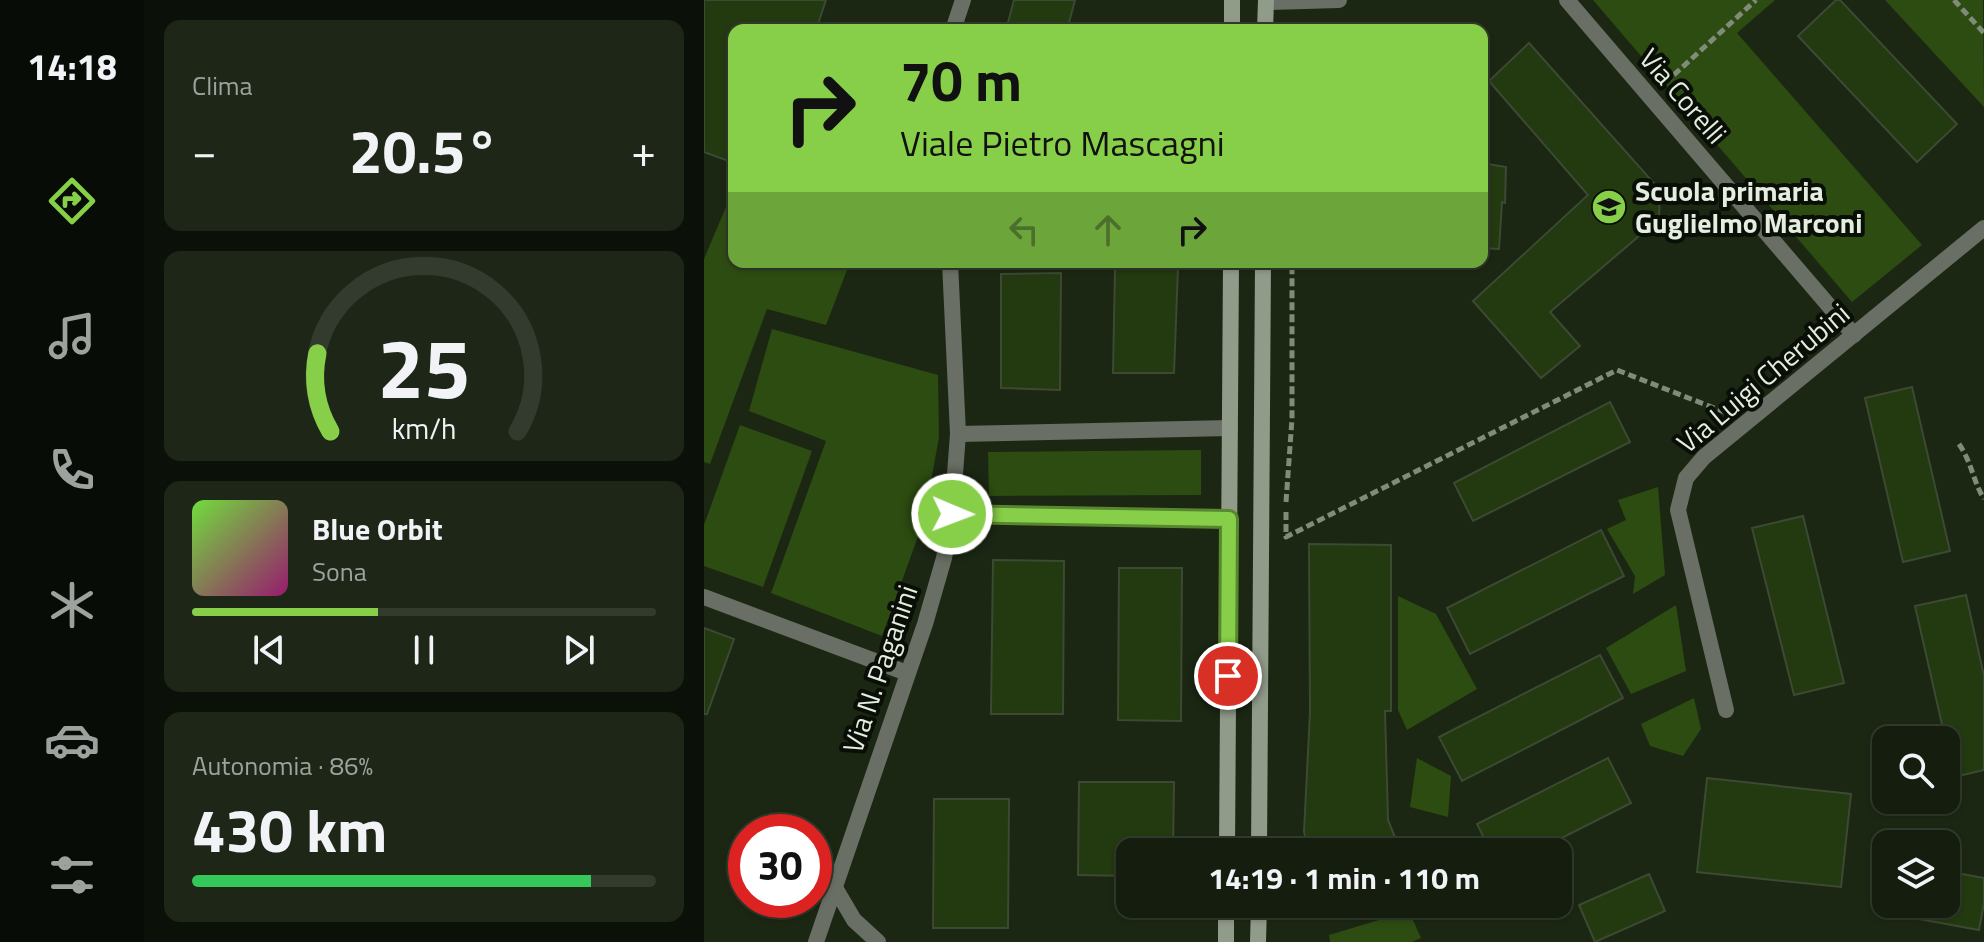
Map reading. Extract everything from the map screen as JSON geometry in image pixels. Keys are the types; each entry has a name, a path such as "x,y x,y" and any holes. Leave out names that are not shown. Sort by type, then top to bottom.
{"main road":[{"path":"1232,0 1232,24"},
{"path":"1265,24 1266,1"},
{"path":"1227,838 1231,268"},
{"path":"1259,838 1263,268"},
{"path":"1226,918 1226,942"},
{"path":"1258,942 1259,918"}],"street":[{"path":"955,24 963,0"},
{"path":"1266,1 1339,0"},
{"name":"Via Corelli","path":"1567,0 1854,335"},
{"name":"Via Luigi Cherubini","path":"1726,710 1678,510 1686,478 1694,467 1746,423 1984,228"},
{"name":"Via N. Paganini","path":"816,942 925,624 944,558 952,514 958,434 950,268"},
{"path":"958,434 1230,428"},
{"path":"952,514 1229,519"},
{"path":"704,597 907,673"},
{"path":"834,886 854,920 878,942"}],"path":[{"path":"1650,98 1756,0"},
{"path":"1954,0 1984,33"},
{"path":"1292,268 1292,419 1286,537 1617,370 1719,409 1746,423"},
{"path":"1959,444 1970,460 1984,499"}],"green space":[{"path":"1593,0 1775,0 1737,33 1922,245 1852,302"},
{"path":"1885,0 1983,0 1984,107"},
{"path":"728,202 728,268 848,268 826,325 767,309 710,464 704,462 704,259"},
{"path":"772,329 938,375 939,437 924,520 882,636 771,593 826,441 749,411"},
{"path":"740,425 812,451 763,587 704,566 704,525"},
{"path":"1201,450 1201,495 989,496 988,452"},
{"path":"1658,487 1665,575 1633,594 1635,576 1607,529 1626,520 1618,500"},
{"path":"1398,596 1436,614 1477,689 1407,730 1398,710"},
{"path":"1676,605 1686,671 1631,694 1606,648"},
{"path":"1694,698 1701,729 1683,756 1650,746 1641,724"},
{"path":"1417,758 1451,776 1448,817 1410,807"},
{"path":"1386,918 1412,918 1421,938 1412,942 1330,942 1329,935"}],"building":[{"path":"704,0 826,0 818,24 728,24 728,161 704,152"},
{"path":"1014,0 1075,0 1069,24 1008,24"},
{"path":"1836,0 1840,0 1957,124 1917,162 1798,36"},
{"path":"1529,43 1660,190 1659,219 1550,312 1580,346 1541,378 1473,301 1588,195 1489,81"},
{"path":"1488,164 1506,167 1499,249 1488,248"},
{"path":"1178,268 1174,373 1113,373 1115,269"},
{"path":"1061,273 1060,390 1001,388 1001,274"},
{"path":"1912,387 1950,551 1903,562 1865,398"},
{"path":"1610,402 1630,442 1473,521 1454,483"},
{"path":"1803,516 1844,683 1794,695 1752,528"},
{"path":"1601,530 1624,576 1470,654 1447,608"},
{"path":"1309,544 1391,545 1391,711 1385,711 1388,820 1395,838 1306,838 1310,712"},
{"path":"993,560 1064,561 1063,714 991,714"},
{"path":"1119,568 1182,568 1181,721 1118,720"},
{"path":"1966,595 1984,676 1984,770 1960,776 1960,726 1942,726 1915,606"},
{"path":"704,628 734,639 707,714 704,714"},
{"path":"1600,655 1623,698 1462,781 1439,737"},
{"path":"1608,758 1631,803 1562,838 1484,838 1477,824"},
{"path":"1707,778 1851,794 1841,887 1697,872"},
{"path":"1079,782 1174,782 1173,838 1116,838 1116,876 1078,875"},
{"path":"934,799 1009,799 1008,928 933,928"},
{"path":"1649,874 1665,911 1595,942 1579,905"},
{"path":"1960,874 1984,878 1979,930 1913,918 1960,918"}],"place":[{"name":"Scuola primaria Guglielmo Marconi","path":"1609,207"}],"route":[{"path":"952,514 1229,519 1228,676"}]}
